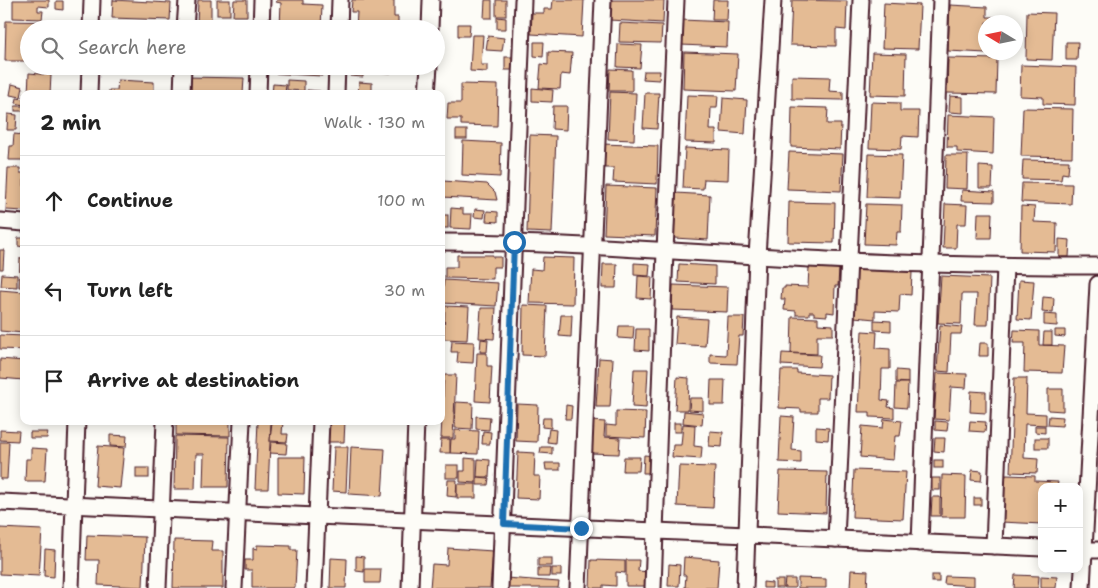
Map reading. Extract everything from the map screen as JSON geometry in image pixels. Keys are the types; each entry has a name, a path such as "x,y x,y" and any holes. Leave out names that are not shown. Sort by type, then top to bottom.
{"street":[{"path":"91,20 92,0"},
{"path":"185,20 186,0"},
{"path":"261,20 262,0"},
{"path":"339,20 340,0"},
{"path":"431,20 432,0"},
{"path":"500,588 504,524 522,0"},
{"path":"578,588 603,0"},
{"path":"654,588 665,251 676,0"},
{"path":"745,588 757,256 773,0"},
{"path":"836,539 861,0"},
{"path":"920,543 941,0"},
{"path":"89,90 90,75"},
{"path":"182,90 183,75"},
{"path":"258,90 259,75"},
{"path":"336,90 337,75"},
{"path":"427,90 428,75"},
{"path":"0,221 20,223"},
{"path":"445,242 514,242 849,261 1005,266 1098,266"},
{"path":"994,546 1005,266"},
{"path":"1082,588 1087,550 1098,284"},
{"path":"71,588 77,425"},
{"path":"158,588 165,425"},
{"path":"234,588 236,513 242,425"},
{"path":"314,588 321,425"},
{"path":"410,588 416,425"},
{"path":"0,502 1038,548"}],"building":[{"path":"13,0 49,0 49,7 38,6 38,11 43,11 42,19 13,18"},
{"path":"113,0 171,3 170,20 112,18"},
{"path":"198,0 211,0 211,20 197,20"},
{"path":"217,0 230,0 230,15 217,15"},
{"path":"234,0 247,0 247,16 233,16"},
{"path":"277,0 303,0 303,4 322,5 321,20 280,20 281,3 276,2"},
{"path":"352,0 394,0 394,17 398,17 398,20 357,20 357,12 351,12"},
{"path":"485,0 492,0 492,18 484,18"},
{"path":"496,0 506,0 506,16 496,16"},
{"path":"553,0 584,0 582,37 531,34 532,13 544,13 544,9 552,9"},
{"path":"610,0 664,0 663,23 609,20"},
{"path":"713,0 728,0 727,20 712,20"},
{"path":"792,0 847,1 846,30 836,29 836,46 790,45"},
{"path":"56,1 63,1 63,10 56,9"},
{"path":"884,3 920,5 918,49 882,48"},
{"path":"950,5 987,7 987,15 978,15 978,53 948,51"},
{"path":"1027,12 1054,13 1052,60 1026,59"},
{"path":"497,17 506,18 506,29 497,29"},
{"path":"682,20 728,22 727,47 681,45"},
{"path":"6,21 20,21 20,61 5,61"},
{"path":"620,23 662,25 661,43 619,42"},
{"path":"458,24 470,24 469,36 458,36"},
{"path":"472,35 483,35 481,65 487,65 487,72 470,71"},
{"path":"488,36 504,38 502,51 486,50"},
{"path":"534,42 544,42 543,57 534,56"},
{"path":"1066,42 1078,42 1077,60 1066,60"},
{"path":"618,44 642,45 640,68 617,67"},
{"path":"548,52 572,53 570,75 561,74 560,89 539,88 541,64 548,65"},
{"path":"684,52 738,54 736,91 683,89"},
{"path":"872,53 906,54 905,96 870,95"},
{"path":"505,57 514,57 514,70 505,70"},
{"path":"948,58 997,60 996,94 947,93"},
{"path":"1021,65 1076,67 1075,105 1043,104 1043,97 1020,96"},
{"path":"610,69 632,70 632,91 609,91"},
{"path":"644,71 660,71 659,80 643,79"},
{"path":"29,75 51,75 50,90 28,90"},
{"path":"363,75 363,77 350,76"},
{"path":"792,76 830,77 829,91 843,92 843,100 792,99"},
{"path":"186,77 244,78 243,90 186,90"},
{"path":"118,80 154,82 154,90 117,90"},
{"path":"287,80 304,81 304,90 287,90"},
{"path":"359,82 372,83 372,90 358,90"},
{"path":"12,84 23,87 22,90 20,90 20,97 10,95"},
{"path":"273,84 286,85 285,90 272,90"},
{"path":"461,84 498,85 497,126 461,125 461,119 447,119 448,103 461,103"},
{"path":"532,88 553,90 552,102 532,101"},
{"path":"610,92 636,93 634,140 608,139"},
{"path":"645,93 659,93 657,129 643,128"},
{"path":"687,95 718,96 717,108 711,108 710,130 716,130 716,143 685,142"},
{"path":"950,96 963,97 963,113 949,112"},
{"path":"17,98 20,98 20,104 16,103"},
{"path":"723,98 747,100 745,134 721,132"},
{"path":"871,102 900,103 900,111 919,111 918,137 902,136 901,149 869,148"},
{"path":"15,106 20,106 20,111 15,111"},
{"path":"553,106 567,106 566,130 552,129"},
{"path":"792,107 828,108 827,124 841,124 840,149 791,147"},
{"path":"1023,108 1073,109 1072,157 1021,156"},
{"path":"8,114 17,115 16,130 7,130"},
{"path":"948,115 994,117 993,154 957,152 957,147 947,147"},
{"path":"456,130 467,130 467,139 456,139"},
{"path":"14,134 20,135 20,160 9,160 10,146 13,146"},
{"path":"530,135 556,136 552,233 527,232"},
{"path":"463,141 501,143 500,177 462,175"},
{"path":"602,144 658,146 657,184 613,182 614,168 601,168"},
{"path":"685,148 729,150 728,180 704,179 703,189 683,188"},
{"path":"789,152 843,154 841,191 787,189"},
{"path":"869,154 902,155 900,198 867,197"},
{"path":"946,155 968,155 967,189 945,188"},
{"path":"1023,160 1069,161 1068,174 1062,173 1061,180 1022,179"},
{"path":"979,166 993,167 992,188 979,188"},
{"path":"8,168 20,168 20,211 6,210"},
{"path":"445,181 487,184 495,192 497,200 445,197"},
{"path":"1022,183 1072,184 1071,204 1021,202"},
{"path":"606,186 657,188 655,236 604,234"},
{"path":"962,190 994,192 994,202 961,201"},
{"path":"676,193 710,195 708,240 674,238"},
{"path":"789,202 835,203 834,243 788,242"},
{"path":"866,204 902,205 901,232 897,232 896,245 864,244"},
{"path":"945,204 967,205 966,224 957,224 956,248 943,248"},
{"path":"1021,206 1035,207 1034,222 1057,223 1056,252 1020,251"},
{"path":"451,208 463,209 463,214 472,214 471,229 450,228"},
{"path":"475,209 485,210 484,218 474,217"},
{"path":"487,211 498,212 498,222 486,221"},
{"path":"978,213 992,213 991,238 977,238"},
{"path":"445,215 448,215 448,228 445,228"},
{"path":"18,238 20,238 20,246 18,246"},
{"path":"1059,239 1070,240 1069,257 1059,257"},
{"path":"0,250 4,250 3,269 0,269"},
{"path":"457,255 493,255 493,257 501,257 501,267 493,267 493,279 445,278 445,267 457,267"},
{"path":"543,257 574,258 573,304 529,303 531,269 542,270"},
{"path":"634,263 650,264 649,276 634,275"},
{"path":"603,264 617,264 616,288 602,288"},
{"path":"679,264 715,266 715,284 678,282"},
{"path":"809,267 839,268 838,286 835,286 834,313 827,312 827,316 814,315 814,312 809,312 809,315 796,315 796,311 784,310 785,299 781,299 782,288 785,288 785,286 808,287"},
{"path":"856,267 912,272 911,295 900,294 899,312 875,311 875,319 854,317"},
{"path":"2,274 17,275 17,287 1,286"},
{"path":"638,276 652,277 651,299 637,298"},
{"path":"941,276 990,278 988,325 975,325 977,294 962,294 961,324 938,323"},
{"path":"445,280 498,283 496,306 445,303"},
{"path":"1019,280 1034,281 1031,320 1017,319"},
{"path":"673,285 728,287 727,312 672,310"},
{"path":"0,290 20,292 20,333 0,331"},
{"path":"1043,297 1054,298 1053,313 1042,312"},
{"path":"523,305 547,306 545,356 522,355"},
{"path":"445,306 469,307 467,340 445,339"},
{"path":"481,308 496,308 494,339 479,338"},
{"path":"1044,314 1057,315 1057,326 1044,325"},
{"path":"561,315 572,315 571,337 559,336"},
{"path":"677,317 707,319 705,346 675,344"},
{"path":"728,317 744,317 743,336 739,336 737,364 710,363 710,354 726,355"},
{"path":"792,317 818,318 818,324 833,325 833,335 817,335 817,354 791,353"},
{"path":"874,320 891,321 891,331 874,330"},
{"path":"940,325 962,327 961,334 951,334 949,372 937,371"},
{"path":"619,326 634,326 633,339 618,338"},
{"path":"636,329 649,329 649,351 635,350"},
{"path":"1014,330 1039,331 1039,345 1064,346 1062,373 1024,372 1025,343 1013,343"},
{"path":"1055,330 1065,330 1065,337 1055,336"},
{"path":"862,331 877,332 876,348 890,349 890,369 882,369 881,400 889,401 888,407 894,408 894,418 870,417 870,412 858,412"},
{"path":"1044,332 1052,332 1052,345 1043,345"},
{"path":"0,335 20,336 20,350 0,349"},
{"path":"481,339 488,340 487,352 480,352"},
{"path":"452,341 474,342 473,363 457,362 458,352 451,352"},
{"path":"980,343 988,343 988,356 979,356"},
{"path":"477,353 487,353 487,366 492,366 490,402 475,401"},
{"path":"782,353 820,355 819,367 781,365"},
{"path":"599,358 613,359 610,407 596,407"},
{"path":"0,359 20,361 20,380 0,378"},
{"path":"634,369 648,369 646,408 632,407"},
{"path":"781,370 797,370 797,373 829,375 828,398 818,398 818,412 801,412 801,409 779,408"},
{"path":"896,370 908,371 908,383 896,382"},
{"path":"937,373 967,374 966,388 951,387 949,420 934,419"},
{"path":"445,375 456,375 453,438 441,438 442,425 445,425"},
{"path":"677,377 689,378 688,410 675,410"},
{"path":"1014,378 1027,378 1026,413 1046,414 1046,425 1025,424 1024,458 1038,459 1037,473 1010,472"},
{"path":"711,380 725,380 724,405 710,405"},
{"path":"896,383 908,383 907,408 895,407"},
{"path":"1048,389 1063,389 1063,411 1048,410"},
{"path":"971,391 986,392 986,413 970,412"},
{"path":"690,398 703,398 703,411 689,410"},
{"path":"456,402 473,403 472,429 455,428"},
{"path":"517,404 538,405 537,442 516,441"},
{"path":"566,405 572,406 571,419 565,419"},
{"path":"616,411 646,412 645,438 606,436 606,425 616,426"},
{"path":"684,411 703,413 702,425 683,423"},
{"path":"476,416 490,417 489,430 476,429"},
{"path":"781,416 794,417 792,450 801,451 801,463 779,462"},
{"path":"1049,416 1063,417 1062,426 1048,425"},
{"path":"543,418 551,418 551,428 542,427"},
{"path":"884,419 902,421 900,436 895,436 893,460 860,457 862,426 883,428"},
{"path":"591,421 605,422 604,437 620,438 619,454 590,453"},
{"path":"935,421 948,422 947,431 935,430"},
{"path":"970,421 986,422 985,432 969,431"},
{"path":"674,423 681,423 681,432 674,432"},
{"path":"683,424 695,425 694,446 702,447 701,459 672,457 673,445 681,445"},
{"path":"176,425 230,425 230,436 176,435"},
{"path":"258,425 271,425 268,489 255,489"},
{"path":"272,425 283,425 282,434 288,434 287,442 270,441"},
{"path":"329,425 345,425 344,442 328,442"},
{"path":"1035,426 1045,426 1045,433 1035,432"},
{"path":"816,427 829,428 828,440 816,439"},
{"path":"549,429 556,430 555,443 547,442"},
{"path":"0,430 19,431 18,441 0,440"},
{"path":"455,430 479,431 478,454 450,453 451,439 455,439"},
{"path":"483,431 491,432 490,444 482,444"},
{"path":"710,431 723,432 722,447 709,446"},
{"path":"30,432 48,432 47,438 30,438"},
{"path":"110,435 127,436 126,447 110,446"},
{"path":"175,436 229,437 228,487 203,487 204,454 196,454 195,489 174,489"},
{"path":"935,438 945,438 944,452 934,451"},
{"path":"1035,438 1048,438 1048,448 1035,448"},
{"path":"441,439 450,439 450,453 440,453"},
{"path":"0,442 9,442 7,479 0,479"},
{"path":"271,442 287,443 286,454 270,453"},
{"path":"98,446 124,448 120,488 95,486"},
{"path":"334,447 348,447 346,492 332,491"},
{"path":"351,447 385,449 382,496 349,494"},
{"path":"541,447 552,447 552,454 540,453"},
{"path":"31,448 47,449 45,481 25,481 26,459 31,459"},
{"path":"518,452 535,453 534,476 540,476 539,499 516,498"},
{"path":"644,455 655,456 654,473 643,473"},
{"path":"278,457 305,457 304,494 278,493"},
{"path":"624,457 640,457 639,471 623,471"},
{"path":"465,458 476,459 476,483 460,482 460,471 465,471"},
{"path":"478,459 490,460 489,477 477,477"},
{"path":"934,460 943,460 943,468 934,468"},
{"path":"545,463 560,463 560,470 546,470"},
{"path":"446,465 459,465 459,478 446,478"},
{"path":"679,466 715,467 713,508 677,506"},
{"path":"136,468 149,468 149,478 136,478"},
{"path":"854,470 906,472 903,519 852,517"},
{"path":"972,470 982,471 981,481 971,480"},
{"path":"780,471 827,472 826,513 778,511"},
{"path":"942,475 966,476 965,517 941,517"},
{"path":"1006,475 1035,476 1035,481 1058,482 1038,483 1038,524 1001,522 1003,480 1005,480"},
{"path":"477,477 489,478 488,485 477,485"},
{"path":"932,478 940,478 940,490 932,490"},
{"path":"448,480 457,480 456,497 447,496"},
{"path":"457,484 476,484 476,498 457,498"},
{"path":"932,497 940,497 940,516 931,516"},
{"path":"974,498 981,498 981,505 974,505"},
{"path":"0,528 42,530 39,576 0,574"},
{"path":"87,535 145,537 143,587 98,585 99,560 86,560"},
{"path":"174,540 212,541 211,551 223,551 223,588 173,588"},
{"path":"257,545 291,546 291,550 297,550 295,588 252,588 252,570 245,570 245,560 253,560 253,548 257,549"},
{"path":"448,548 493,551 490,588 430,588 432,564 447,565"},
{"path":"45,549 55,550 54,577 44,576"},
{"path":"356,556 364,557 364,572 356,571"},
{"path":"684,557 719,560 717,588 685,588 686,575 683,575"},
{"path":"331,558 347,559 346,588 330,588"},
{"path":"538,558 552,558 552,566 538,566"},
{"path":"591,560 625,561 625,573 616,572 616,586 603,585 603,588 590,588"},
{"path":"626,560 639,560 638,571 649,572 649,586 626,586"},
{"path":"669,564 680,565 679,586 668,586"},
{"path":"538,568 551,568 550,577 538,577"},
{"path":"552,568 561,568 561,576 552,576"},
{"path":"365,569 381,569 380,583 365,583"},
{"path":"851,570 868,571 867,588 850,588"},
{"path":"932,575 939,575 939,582 932,582"},
{"path":"1015,575 1039,576 1038,588 1014,588"},
{"path":"945,576 974,577 974,586 944,584"},
{"path":"1041,576 1057,577 1056,588 1041,588"},
{"path":"506,578 559,582 558,588 505,588"},
{"path":"798,578 826,579 826,588 798,588"},
{"path":"785,579 795,579 795,588 784,588"},
{"path":"775,580 783,580 783,588 775,588"},
{"path":"763,582 772,583 772,588 763,588"}],"route":[{"path":"514,242 504,524 581,528"}]}
